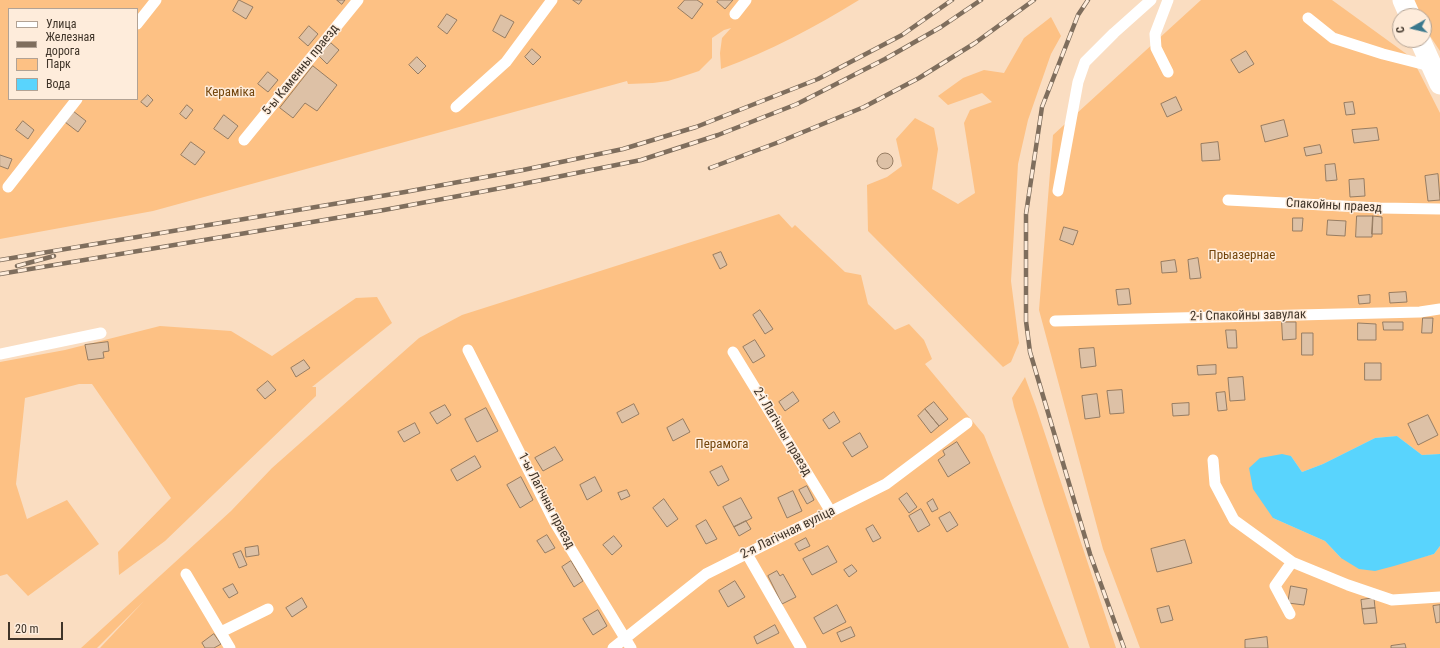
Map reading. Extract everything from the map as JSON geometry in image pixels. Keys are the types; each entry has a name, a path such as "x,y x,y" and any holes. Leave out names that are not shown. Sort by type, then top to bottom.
{"street":[{"path":"1424,48 1438,72"}],"lane":[{"path":"138,23 156,0"},
{"name":"5-ы Каменны праезд","path":"244,140 358,0"},
{"path":"456,107 506,62 552,0"},
{"path":"735,14 746,0"},
{"path":"1058,191 1078,82 1085,62 1114,33 1151,0"},
{"path":"1168,0 1155,34 1156,48 1168,72"},
{"path":"1308,18 1333,38 1438,72"},
{"path":"8,187 76,100"},
{"name":"Спакойны праезд","path":"1228,200 1380,208 1440,208"},
{"name":"2-і Спакойны завулак","path":"1055,320 1420,312 1440,309"},
{"path":"0,354 101,333"},
{"name":"1-ы Лагічны праезд","path":"468,350 555,523 628,644"},
{"name":"2-і Лагічны праезд","path":"733,352 831,512"},
{"name":"2-я Лагічная вуліца","path":"613,648 628,644 706,574 886,484 967,423"},
{"path":"1213,460 1215,484 1234,520 1292,562 1348,585 1392,600 1440,597"},
{"path":"747,554 801,648"},
{"path":"1290,614 1275,586 1292,562"},
{"path":"186,574 230,648"},
{"path":"221,632 268,609"}],"green space":[{"name":"Кераміка","path":"0,0 859,0 792,38 721,69 720,53 722,38 731,28 724,30 712,38 712,58 699,71 668,81 628,84 627,81 153,211 0,239"},
{"name":"Прыазернае","path":"1201,0 1332,0 1392,44 1392,48 1398,48 1412,58 1440,113 1440,454 1422,455 1397,436 1375,438 1323,464 1302,472 1291,456 1273,518 1325,541 1341,558 1415,559 1434,554 1440,546 1440,648 1140,648 1103,549 1039,310 1053,135"},
{"path":"1407,0 1440,0 1440,51 1432,39 1432,8 1412,8"},
{"path":"1051,17 1061,36 1051,54 1028,120 1018,164 1011,281 1019,343 1011,362 1003,367 868,231 867,185 887,177 902,166 896,139 915,118 934,128 938,149 932,189 958,204 975,193 964,123 970,110 992,102 982,93 948,105 938,96 963,78 984,70 1004,73 1024,38"},
{"name":"Перамога","path":"779,214 792,228 795,225 845,272 861,275 868,304 895,330 909,324 924,340 932,359 925,364 984,435 1069,648 100,648 144,601 97,648 81,648 231,511 272,468 419,338 462,315"},
{"path":"377,297 392,323 312,387 316,387 316,396 165,541 119,575 118,552 171,498 92,384 79,384 25,398 16,484 27,519 67,500 99,544 28,596 7,574 0,576 0,362 65,350 160,326 231,331 272,356 356,298"},
{"path":"1025,377 1116,648 1090,648 1043,503 1014,407 1012,398"}],"water":[{"path":"1397,436 1422,455 1440,454 1440,546 1434,554 1375,571 1359,569 1341,558 1325,541 1273,518 1253,489 1249,468 1260,458 1282,454 1291,456 1302,472 1323,464 1375,438"}],"building":[{"path":"239,0 253,7 246,19 233,11"},
{"path":"337,0 345,0 342,4"},
{"path":"573,0 582,0 579,4"},
{"path":"685,0 697,0 703,4 692,19 678,8"},
{"path":"719,0 733,0 725,9 717,2"},
{"path":"447,14 457,20 447,34 438,27"},
{"path":"501,15 514,22 505,38 493,31"},
{"path":"309,26 318,34 308,46 299,38"},
{"path":"331,43 339,50 327,64 319,56"},
{"path":"532,49 541,57 533,65 525,57"},
{"path":"1246,51 1254,64 1239,73 1231,60"},
{"path":"417,57 426,66 418,74 409,65"},
{"path":"313,66 337,85 317,111 305,103 293,118 280,108"},
{"path":"268,72 278,80 268,92 258,84"},
{"path":"148,95 153,100 147,107 141,102"},
{"path":"1176,97 1182,110 1167,117 1161,104"},
{"path":"1353,102 1355,114 1346,115 1344,103"},
{"path":"187,105 193,110 186,119 180,114"},
{"path":"73,111 86,121 78,132 65,122"},
{"path":"224,115 238,126 228,139 214,129"},
{"path":"1284,120 1288,136 1265,142 1261,126"},
{"path":"23,121 34,130 28,139 16,130"},
{"path":"1377,128 1379,140 1354,143 1352,130"},
{"path":"191,142 205,152 195,165 181,155"},
{"path":"1218,142 1220,160 1202,161 1201,144"},
{"path":"1320,145 1322,153 1306,156 1304,148"},
{"path":"885,153 892,158 893,161 888,168 885,169 878,164 877,161 882,154"},
{"path":"0,155 12,159 8,169 0,166"},
{"path":"1335,164 1337,180 1326,181 1325,165"},
{"path":"1438,174 1440,200 1428,201 1425,176"},
{"path":"1364,179 1365,196 1350,197 1349,180"},
{"path":"1357,216 1373,216 1372,237 1356,237"},
{"path":"1373,216 1382,217 1382,234 1372,234"},
{"path":"1293,218 1303,218 1302,231 1293,231"},
{"path":"1328,220 1346,221 1345,236 1327,235"},
{"path":"1064,227 1078,231 1073,245 1060,240"},
{"path":"721,252 727,265 720,269 713,255"},
{"path":"1198,258 1201,278 1190,279 1188,260"},
{"path":"1175,260 1177,272 1162,273 1161,262"},
{"path":"1129,289 1131,304 1118,305 1116,290"},
{"path":"1406,292 1407,302 1390,303 1389,293"},
{"path":"1370,295 1370,303 1359,304 1358,296"},
{"path":"760,310 773,329 765,334 753,315"},
{"path":"1423,318 1433,318 1432,333 1422,333"},
{"path":"1282,322 1296,322 1296,339 1283,340"},
{"path":"1383,322 1403,322 1403,330 1384,330"},
{"path":"1358,323 1376,324 1376,340 1358,340"},
{"path":"1226,330 1236,330 1237,348 1228,348"},
{"path":"1302,333 1313,333 1313,355 1302,355"},
{"path":"755,340 765,356 753,363 743,347"},
{"path":"108,342 109,351 103,352 104,358 88,360 85,345"},
{"path":"1094,348 1096,366 1081,368 1079,349"},
{"path":"304,360 310,368 296,377 291,368"},
{"path":"1365,363 1381,363 1381,380 1365,380"},
{"path":"1216,365 1216,374 1198,375 1197,366"},
{"path":"1243,377 1245,400 1230,401 1228,378"},
{"path":"268,381 276,390 265,399 257,390"},
{"path":"1122,390 1124,413 1110,414 1107,391"},
{"path":"793,392 799,401 785,411 779,402"},
{"path":"1225,392 1227,410 1218,411 1216,393"},
{"path":"1097,394 1100,417 1085,419 1082,396"},
{"path":"934,402 948,419 939,426 925,409"},
{"path":"1189,403 1189,415 1173,416 1172,404"},
{"path":"634,404 639,414 622,423 617,413"},
{"path":"445,405 451,415 437,424 430,413"},
{"path":"486,408 498,431 477,442 465,419"},
{"path":"925,409 939,426 931,433 918,416"},
{"path":"834,412 840,422 829,429 823,420"},
{"path":"1428,415 1438,435 1418,445 1408,424"},
{"path":"683,419 690,432 673,441 667,428"},
{"path":"415,423 420,433 404,442 398,432"},
{"path":"860,433 868,447 852,457 843,443"},
{"path":"957,442 970,463 948,477 938,460 945,455 943,451"},
{"path":"555,447 563,460 543,471 535,458"},
{"path":"475,456 481,467 457,481 451,470"},
{"path":"722,466 729,480 718,486 710,472"},
{"path":"521,477 533,500 520,508 507,485"},
{"path":"595,477 602,491 587,500 580,485"},
{"path":"807,486 814,500 807,504 799,490"},
{"path":"627,490 630,496 621,500 618,493"},
{"path":"793,491 802,511 787,518 778,498"},
{"path":"907,493 917,507 909,513 899,499"},
{"path":"741,498 752,518 734,527 723,507"},
{"path":"664,499 678,519 667,527 653,508"},
{"path":"933,499 938,509 932,512 927,503"},
{"path":"921,509 930,525 918,532 909,516"},
{"path":"950,512 958,525 947,532 939,518"},
{"path":"706,520 717,539 706,544 696,526"},
{"path":"746,521 751,529 739,536 734,527"},
{"path":"873,525 881,538 873,542 866,529"},
{"path":"547,535 555,548 545,553 537,541"},
{"path":"614,536 622,546 612,555 603,545"},
{"path":"806,538 810,546 799,551 795,544"},
{"path":"1185,540 1192,563 1157,572 1151,549"},
{"path":"258,546 259,555 246,557 245,548"},
{"path":"828,546 837,562 812,575 803,559"},
{"path":"241,551 247,565 239,568 233,554"},
{"path":"571,561 583,581 574,587 562,567"},
{"path":"852,565 857,571 849,577 844,570"},
{"path":"777,571 780,576 783,574 796,597 782,604 768,576"},
{"path":"735,581 745,597 728,607 719,591"},
{"path":"233,584 238,593 229,598 223,589"},
{"path":"1291,586 1307,589 1304,605 1288,603"},
{"path":"302,598 307,607 292,617 286,608"},
{"path":"1374,598 1375,608 1362,609 1361,600"},
{"path":"837,605 846,622 823,634 814,618"},
{"path":"1440,605 1440,622 1436,623 1433,606"},
{"path":"1169,606 1173,620 1161,623 1157,609"},
{"path":"1375,608 1377,623 1364,624 1362,609"},
{"path":"598,610 607,626 593,635 583,619"},
{"path":"775,625 779,633 757,644 754,637"},
{"path":"851,627 855,636 841,642 837,633"},
{"path":"214,634 221,644 214,648 205,648 202,643"},
{"path":"1267,637 1268,648 1245,648 1245,640"},
{"path":"1405,644 1406,648 1391,648 1391,646"}],"railway":[{"path":"0,260 405,192 523,170 623,149 696,127 818,79 902,35 952,0"},
{"path":"0,274 384,210 641,160 718,135 797,104 885,59 941,27 981,0"},
{"path":"710,168 779,142 864,107 919,78 975,43 1034,0"},
{"path":"1088,0 1078,15 1042,107 1026,214 1026,321 1030,352 1090,554 1124,648"},
{"path":"17,266 54,256"}]}
